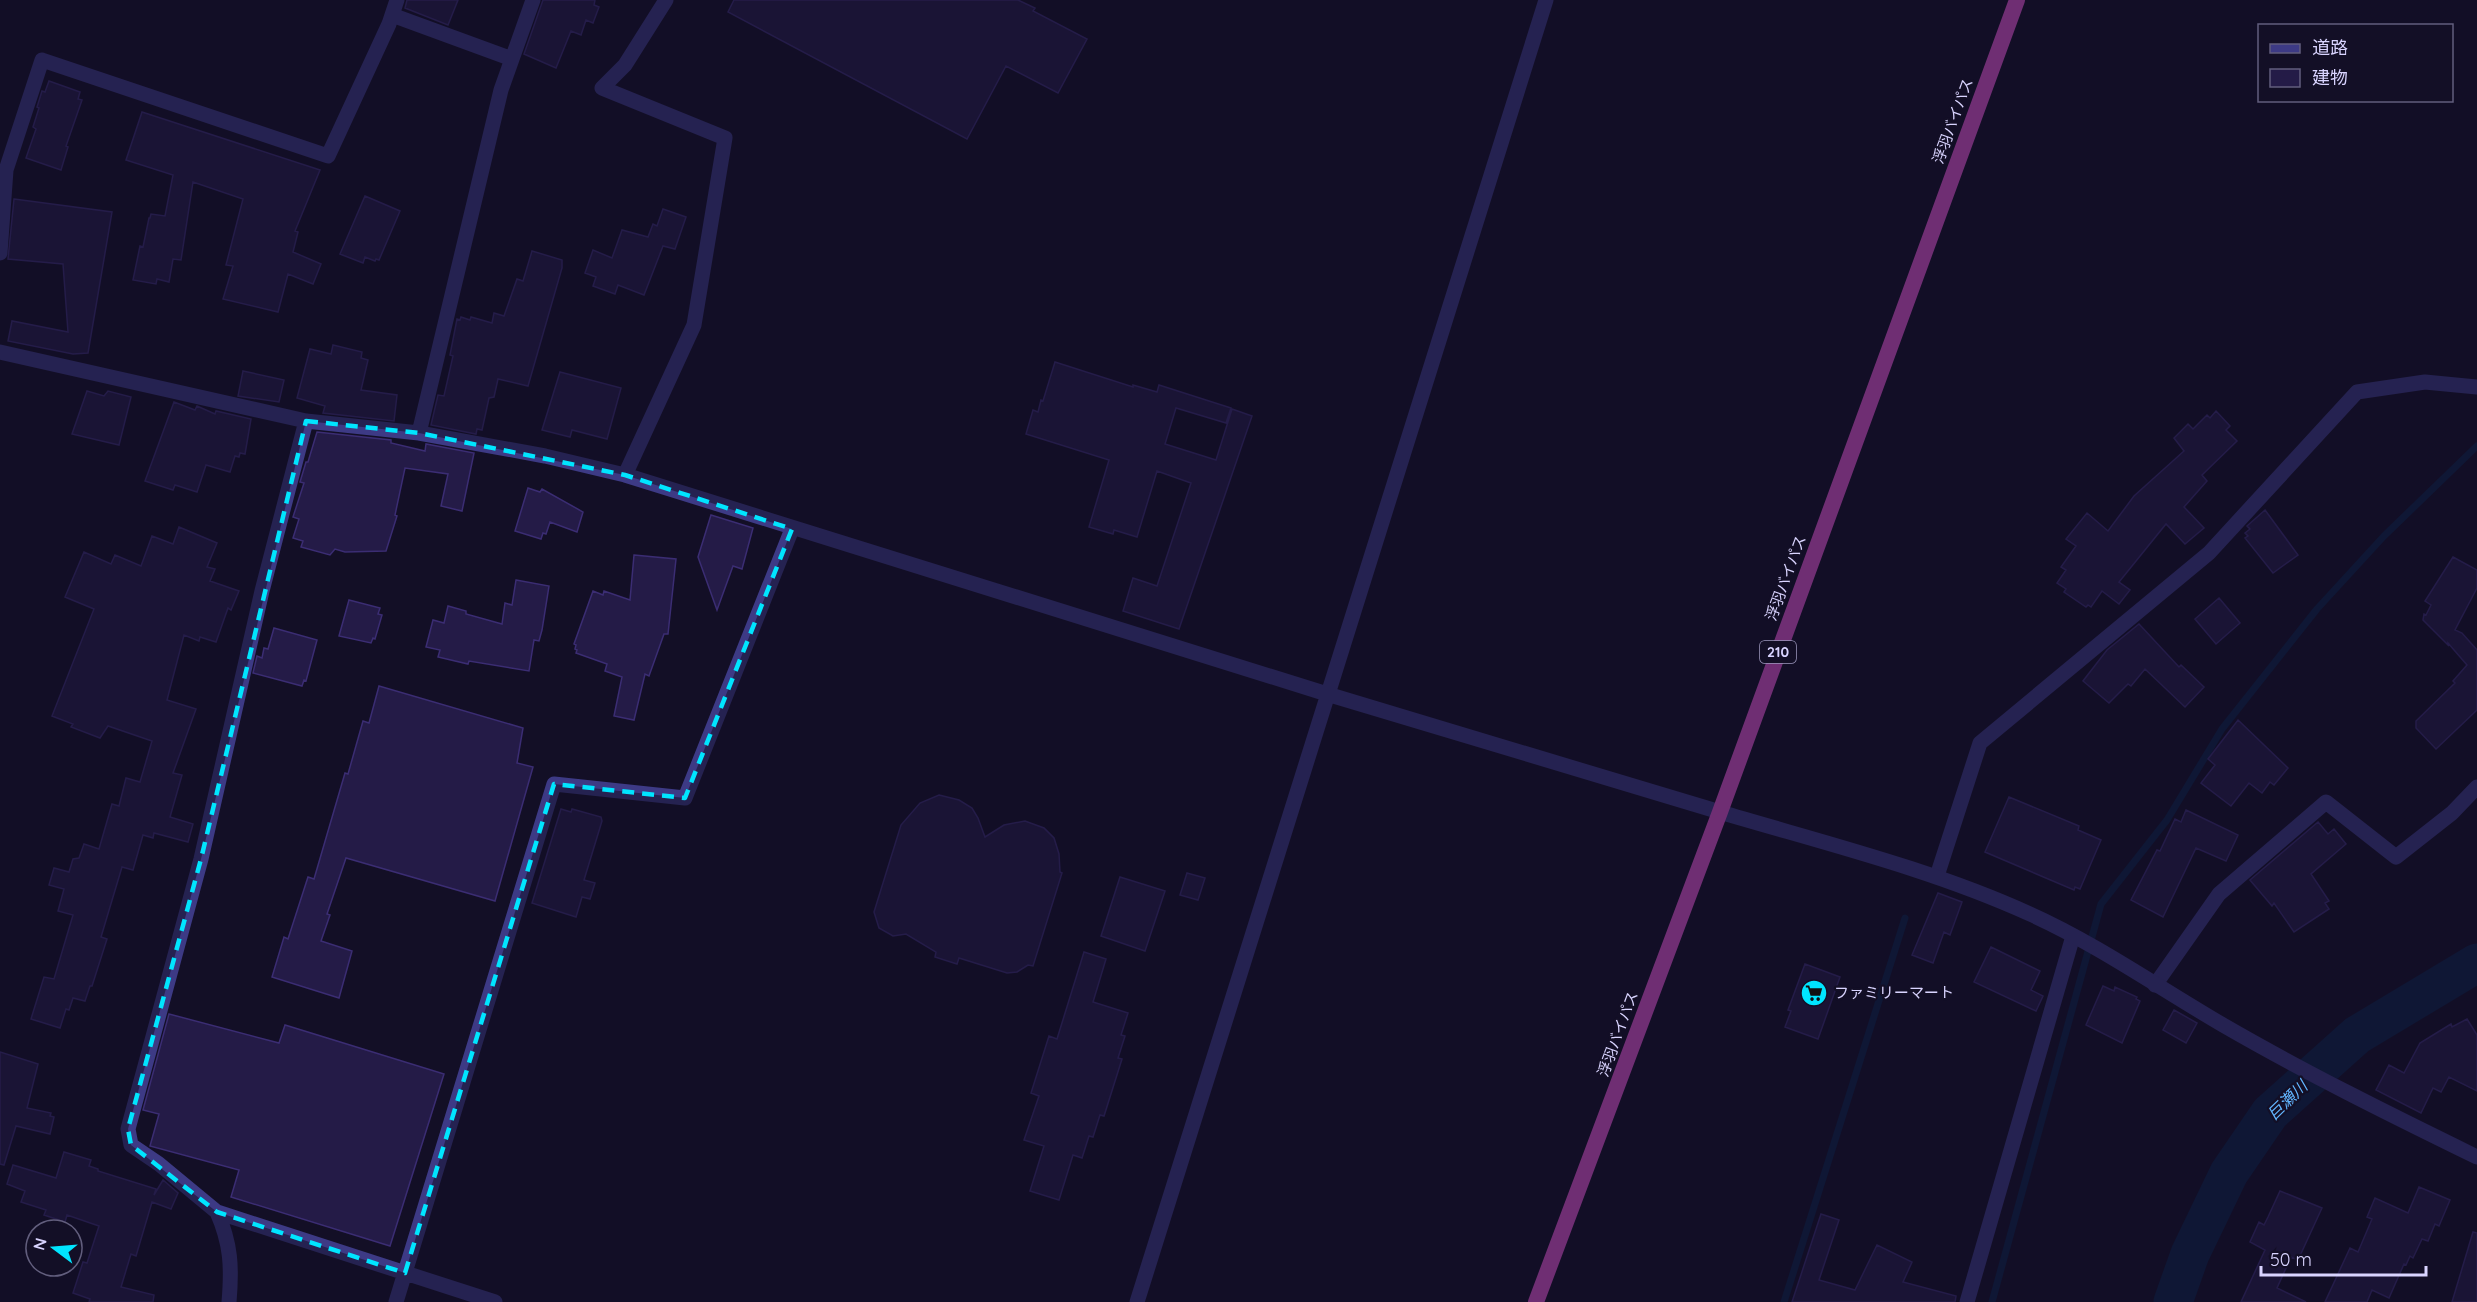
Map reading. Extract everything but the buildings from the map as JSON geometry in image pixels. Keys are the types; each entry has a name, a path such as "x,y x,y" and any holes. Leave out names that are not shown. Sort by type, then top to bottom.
{"highway":[{"name":"浮羽バイパス","path":"1536,1302 1720,812 2017,0"}],"street":[{"path":"0,253 6,170 42,60 328,156 397,0"},
{"path":"419,433 501,90 533,0"},
{"path":"625,475 694,324 725,138 602,88 625,65 666,0"},
{"path":"1137,1302 1546,0"},
{"path":"392,15 512,59"},
{"path":"0,352 306,422 419,433 545,456 625,475 792,529 1327,694 1937,876 2031,914 2073,936 2225,1026 2358,1099 2477,1156"},
{"path":"1937,876 1980,743 2209,554 2357,392 2425,382 2477,387"},
{"path":"306,422 262,591 201,859 128,1129 131,1145 159,1164 217,1212 495,1302"},
{"path":"396,1302 554,784 685,798 792,529"},
{"path":"2155,985 2219,894 2326,802 2396,857 2452,813 2477,787"},
{"path":"1967,1302 2073,936"},
{"path":"217,1212 227,1235 231,1272 229,1302"}],"highlighted area":[{"path":"306,421 419,433 625,475 792,529 685,798 554,784 405,1273 217,1212 131,1145 128,1129 201,859"}],"waterway":[{"path":"1992,1302 2101,904 2167,820 2222,729 2317,609 2384,536 2477,446"},
{"path":"1784,1302 1905,918"},
{"name":"巨瀬川","path":"2173,1302 2190,1254 2229,1173 2270,1113 2357,1035 2477,963"}],"place":[{"name":"ファミリーマート","path":"1814,993"}]}
